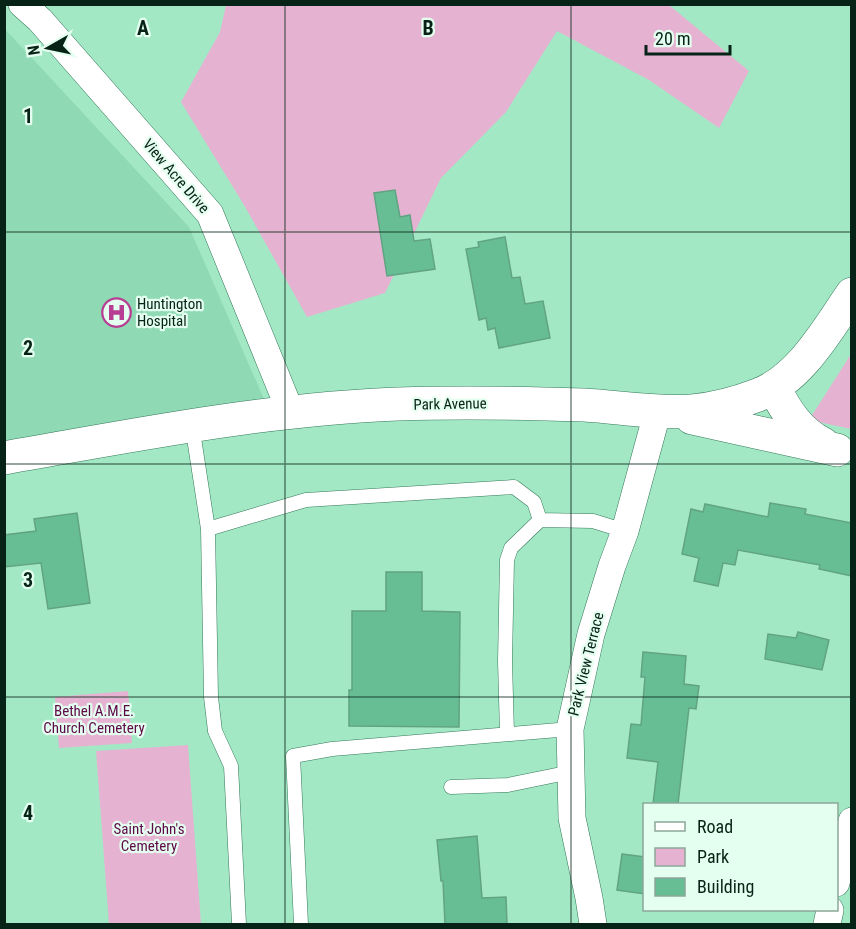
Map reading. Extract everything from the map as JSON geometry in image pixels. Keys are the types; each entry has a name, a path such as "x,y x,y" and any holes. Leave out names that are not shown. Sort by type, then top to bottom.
{"main road":[{"name":"Park Avenue","path":"4,458 244,417 395,405 472,402 689,411 723,406 774,388 804,360 852,294"},
{"path":"774,388 799,427 821,443 844,451"},
{"path":"658,410 844,451"}],"street":[{"name":"View Acre Drive","path":"22,4 40,20 210,214 291,414"},
{"name":"Park View Terrace","path":"593,924 572,818 570,729 591,634 625,531 658,410"},
{"path":"838,879 852,821"}],"lane":[{"path":"192,425 208,529 212,697 216,731 231,766 239,924"},
{"path":"208,529 306,500 514,487 534,502 540,520"},
{"path":"507,734 505,661 507,560 511,548 540,520 593,521 625,531"},
{"path":"301,924 293,756 332,750 570,729"},
{"path":"452,787 508,785 571,772"}],"shaded area":[{"name":"Huntington Hospital","path":"4,28 189,227 264,399 5,445"}],"green space":[{"path":"226,5 669,5 749,71 719,128 649,80 557,31 506,112 441,178 385,293 307,317 244,205 181,102 220,32"},
{"path":"851,354 851,429 809,420"},
{"name":"Bethel A.M.E. Church Cemetery","path":"128,691 132,743 59,748 55,697"},
{"name":"Saint John's Cemetery","path":"188,745 201,924 109,924 96,751"}],"building":[{"path":"395,190 400,217 410,215 414,241 430,239 435,269 387,276 374,193"},
{"path":"505,237 512,278 520,277 525,304 543,301 550,338 499,348 495,328 488,330 486,318 479,320 466,249 479,247 478,242"},
{"path":"770,503 806,509 805,514 852,523 852,576 819,569 820,565 738,550 735,565 723,563 718,586 694,581 699,558 682,554 691,509 703,512 705,504 768,517"},
{"path":"77,513 90,603 48,609 41,563 4,567 4,535 36,531 34,519"},
{"path":"386,572 422,572 422,611 460,612 459,727 349,726 349,690 352,690 352,611 386,611"},
{"path":"798,632 829,640 822,670 765,659 768,634 796,638"},
{"path":"643,652 686,656 684,684 699,686 696,709 689,708 678,803 653,803 658,762 627,758 631,724 641,725 645,677 641,677"},
{"path":"477,836 482,898 506,897 507,924 445,924 443,881 441,881 437,840"},
{"path":"622,854 643,857 643,894 617,890"}],"place":[{"name":"Huntington Hospital","path":"116,313"}]}
